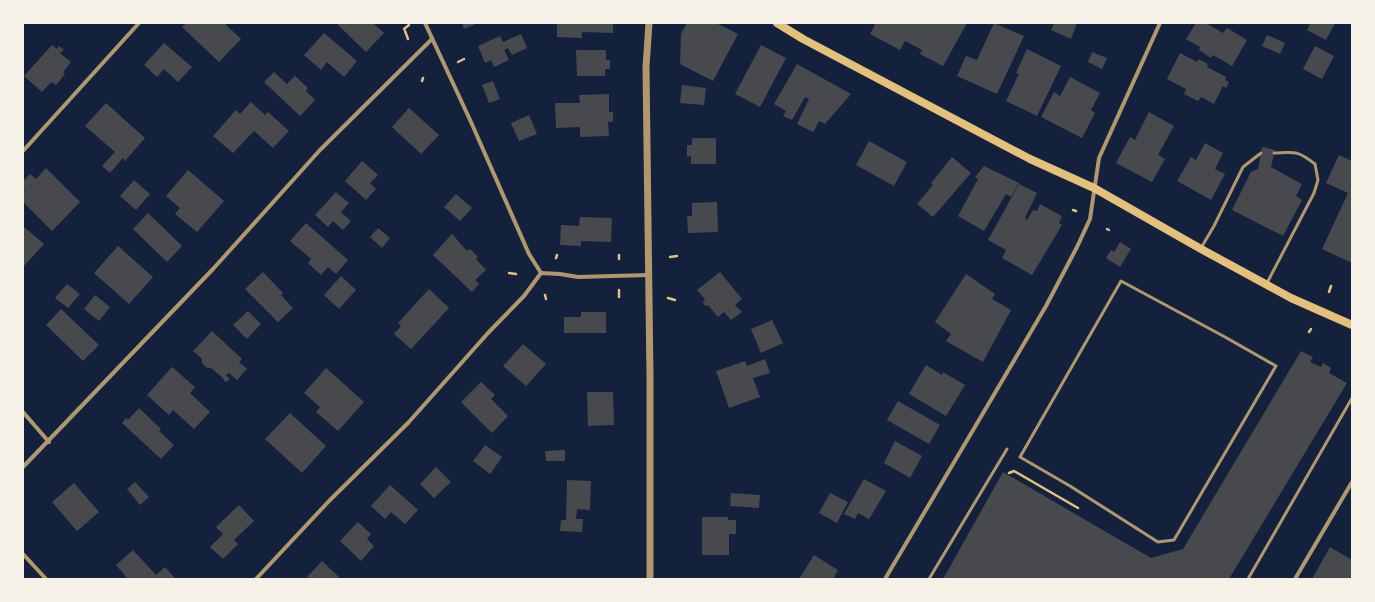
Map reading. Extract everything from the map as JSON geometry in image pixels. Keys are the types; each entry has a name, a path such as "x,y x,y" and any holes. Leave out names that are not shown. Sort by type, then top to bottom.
{"main road":[{"path":"778,23 808,41 1030,159 1094,188 1291,298 1352,325"}],"street":[{"path":"23,151 139,23"},
{"path":"425,23 471,122 529,254 541,273"},
{"path":"650,23 646,67 650,378 650,579"},
{"path":"885,579 952,469 1046,306 1077,247 1090,219 1099,158 1160,23"},
{"path":"23,467 49,442 213,270 320,150 432,39"},
{"path":"541,273 578,277 648,275"},
{"path":"256,579 329,501 408,423 524,296 541,273"},
{"path":"23,412 49,442"},
{"path":"1295,579 1352,482"},
{"path":"23,554 46,579"}],"lane":[{"path":"1266,284 1314,193 1318,180 1315,164 1304,155 1297,152 1274,153"},
{"path":"1201,249 1243,167 1261,153"},
{"path":"1121,281 1276,366 1174,540 1158,542 1070,486 1020,457 1121,281"},
{"path":"1248,579 1352,398"},
{"path":"929,579 1007,449"}],"path":[{"path":"408,39 404,30 409,25"},
{"path":"458,62 464,59"},
{"path":"422,82 423,78"},
{"path":"670,257 677,256"},
{"path":"509,273 516,274"},
{"path":"1328,292 1331,286"},
{"path":"619,298 620,290"},
{"path":"545,295 546,299"},
{"path":"668,298 675,300"},
{"path":"1009,473 1014,471 1080,509"}],"building":[{"path":"186,23 224,23 241,39 219,62 182,27"},
{"path":"336,23 373,23 384,33 366,52"},
{"path":"462,23 478,23 464,29"},
{"path":"557,23 613,23 613,33 582,32 582,38 557,37"},
{"path":"687,23 716,23 738,34 713,81 680,64 681,34"},
{"path":"871,23 967,23 943,66 920,54 922,50 905,41 900,50 870,34 875,25"},
{"path":"994,23 1024,36 997,94 957,76 966,56 977,60"},
{"path":"1054,23 1077,23 1071,39 1051,30"},
{"path":"1196,23 1206,23 1223,33 1227,28 1247,40 1232,66 1213,55 1211,58 1199,50 1200,47 1186,39"},
{"path":"1310,23 1335,23 1326,40 1307,30"},
{"path":"324,33 357,61 344,77 327,62 321,70 304,55"},
{"path":"521,34 527,48 512,55 508,48 504,50 509,60 494,67 491,60 485,63 478,46 500,36 503,42"},
{"path":"1267,35 1285,43 1280,54 1262,46"},
{"path":"164,43 192,67 178,82 164,69 157,77 144,65"},
{"path":"52,45 57,49 59,46 64,50 60,53 71,62 63,72 65,74 56,85 51,82 42,92 24,76"},
{"path":"761,45 786,58 760,107 735,94"},
{"path":"1315,46 1334,56 1322,79 1303,69"},
{"path":"1027,49 1061,66 1037,116 1006,101 1019,74 1016,73"},
{"path":"576,50 606,50 606,60 610,60 610,69 605,69 605,76 577,76"},
{"path":"1092,52 1107,58 1102,69 1088,62"},
{"path":"1180,53 1197,62 1199,59 1208,64 1207,67 1226,77 1225,80 1229,82 1226,88 1223,86 1214,104 1201,97 1198,101 1184,94 1186,89 1167,79"},
{"path":"797,64 851,94 825,124 819,121 813,132 797,124 809,99 805,97 792,120 783,116 786,111 774,104"},
{"path":"274,72 287,84 295,76 308,88 306,91 315,100 300,116 264,82"},
{"path":"1070,77 1100,93 1091,110 1095,113 1082,138 1041,117 1054,92 1060,96"},
{"path":"493,81 500,99 489,103 482,85"},
{"path":"682,85 706,88 704,105 680,103"},
{"path":"609,94 609,112 613,112 613,122 608,122 609,136 580,137 580,127 556,128 555,103 580,103 579,95"},
{"path":"251,102 265,115 268,112 289,131 273,148 254,131 233,153 213,136 236,110 240,114"},
{"path":"106,103 145,138 125,161 123,158 110,173 102,166 115,152 85,126"},
{"path":"409,108 439,135 421,154 392,127"},
{"path":"1149,112 1174,126 1158,155 1165,159 1152,182 1116,163 1130,137 1135,140"},
{"path":"529,115 537,134 519,141 511,123"},
{"path":"692,138 716,138 716,164 691,164 691,156 687,157 687,145 692,145"},
{"path":"869,141 907,162 894,186 856,165"},
{"path":"1205,143 1223,153 1215,169 1225,174 1211,200 1177,181 1191,157 1196,160"},
{"path":"1262,147 1275,150 1271,167 1302,184 1296,196 1302,200 1283,236 1232,210 1251,172 1258,169"},
{"path":"1339,155 1352,161 1352,263 1322,249 1348,193 1326,183"},
{"path":"952,157 971,173 933,217 917,204 933,185 931,183"},
{"path":"362,161 378,175 370,183 376,189 366,200 345,181"},
{"path":"984,166 1019,183 1011,197 1006,194 984,231 958,216 978,179 975,177"},
{"path":"46,168 80,202 52,231 23,202 23,193 25,191 23,189 23,181 30,174 36,179"},
{"path":"188,170 224,201 197,232 175,214 180,208 166,196"},
{"path":"134,180 150,194 136,210 120,196"},
{"path":"1019,184 1037,193 1025,218 1027,220 1033,210 1037,211 1040,204 1062,216 1059,223 1062,225 1032,275 1002,258 1006,250 988,240"},
{"path":"336,192 349,203 341,212 351,221 343,230 333,221 328,227 315,215"},
{"path":"456,194 472,208 460,221 444,207"},
{"path":"717,202 718,232 688,233 687,216 692,216 692,203"},
{"path":"148,213 182,246 167,262 133,229"},
{"path":"580,217 612,218 611,242 581,241 581,246 560,245 561,225 579,226"},
{"path":"306,223 348,260 336,274 328,267 321,275 308,263 311,259 290,241"},
{"path":"23,226 44,244 23,267"},
{"path":"378,228 390,238 382,248 370,237"},
{"path":"452,234 467,251 470,249 478,257 476,259 486,270 475,280 479,284 472,292 433,255"},
{"path":"1120,242 1131,249 1120,267 1106,258 1111,250 1114,252"},
{"path":"118,246 153,277 129,304 94,273"},
{"path":"263,272 283,293 281,295 293,308 278,322 245,289"},
{"path":"720,272 742,299 735,305 742,312 731,320 724,312 718,317 709,306 704,305 703,302 705,299 697,290"},
{"path":"966,274 995,294 992,299 1011,310 983,362 946,341 951,334 935,322"},
{"path":"341,276 356,290 339,309 324,295"},
{"path":"67,284 80,294 68,308 55,298"},
{"path":"429,289 449,308 411,349 394,334 401,326 398,323"},
{"path":"95,295 110,307 99,321 84,309"},
{"path":"61,309 99,345 83,361 46,325"},
{"path":"248,311 261,324 247,339 233,325"},
{"path":"581,312 606,312 606,333 564,333 564,317 581,317"},
{"path":"772,320 783,343 761,353 751,329"},
{"path":"212,331 242,359 239,362 247,369 237,380 229,373 226,375 229,380 225,382 223,378 211,368 207,368 202,363 202,359 193,351"},
{"path":"523,344 546,364 526,386 503,366"},
{"path":"1301,351 1313,357 1310,362 1321,367 1323,363 1331,368 1329,373 1347,383 1229,579 943,579 1003,472 1151,558 1183,549"},
{"path":"765,359 770,373 753,378 760,397 729,408 716,371 745,361 747,366"},
{"path":"926,365 942,375 943,372 965,385 946,416 909,394"},
{"path":"172,367 195,387 190,393 210,412 194,429 173,410 169,415 147,395"},
{"path":"326,368 364,402 338,431 316,412 320,407 304,393"},
{"path":"481,382 495,395 491,399 508,416 492,433 461,402"},
{"path":"587,392 613,392 614,425 588,426"},
{"path":"898,401 940,425 929,444 887,420"},
{"path":"139,408 161,429 159,431 174,445 161,459 122,423 126,418 128,420"},
{"path":"290,413 326,446 302,473 265,439"},
{"path":"895,441 922,456 910,478 884,463"},
{"path":"485,445 502,457 490,474 473,461"},
{"path":"565,450 565,461 546,461 545,451"},
{"path":"436,467 451,482 434,498 420,484"},
{"path":"864,479 886,491 869,519 858,513 855,519 844,514"},
{"path":"567,480 591,481 590,510 577,509 576,519 583,519 582,532 560,531 561,520 566,520"},
{"path":"135,482 149,497 140,505 127,489"},
{"path":"74,483 99,512 77,531 52,502"},
{"path":"390,485 418,510 405,524 391,512 385,519 371,506"},
{"path":"731,493 760,495 759,508 730,506"},
{"path":"830,493 848,502 837,523 819,513"},
{"path":"239,505 254,521 234,540 238,544 223,559 210,547 223,534 216,527"},
{"path":"702,517 728,517 728,520 736,520 736,534 729,534 729,555 702,555"},
{"path":"358,522 371,534 367,539 374,546 361,561 340,541"},
{"path":"1330,547 1352,560 1352,579 1312,579"},
{"path":"133,550 156,575 165,567 176,579 128,579 116,565"},
{"path":"814,555 838,570 833,579 799,579"},
{"path":"322,561 341,579 310,579 307,577"}]}
